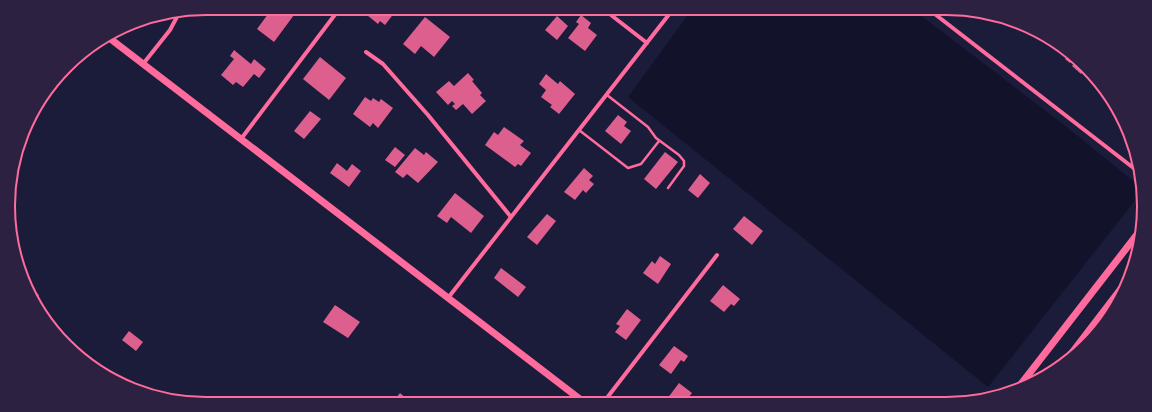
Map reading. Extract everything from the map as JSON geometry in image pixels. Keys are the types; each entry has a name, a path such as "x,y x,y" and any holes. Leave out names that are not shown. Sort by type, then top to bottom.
{"main road":[{"path":"112,40 577,397"},
{"path":"1025,379 1134,239"},
{"path":"1081,341 1111,302"}],"street":[{"path":"241,139 335,15"},
{"path":"611,15 647,43"},
{"path":"448,298 669,15"},
{"path":"936,15 1132,166"},
{"path":"143,64 170,30 176,18"},
{"path":"366,52 383,64 428,115 511,217"},
{"path":"607,397 717,255"}],"lane":[{"path":"607,95 648,127 659,141 679,155 684,161 684,166 668,188"},
{"path":"579,130 628,168 641,164 659,141"}],"shaded area":[{"path":"688,15 920,15 1064,125 1135,183 1137,198 988,387 628,97"}],"building":[{"path":"267,15 294,15 274,42 257,29"},
{"path":"367,15 393,15 385,25 380,21 378,24"},
{"path":"581,15 591,23 588,28 597,35 585,51 568,38 579,24 576,22"},
{"path":"557,16 568,26 557,40 545,30"},
{"path":"425,17 450,37 434,57 421,46 415,54 403,44"},
{"path":"234,50 251,64 254,59 266,69 259,78 254,74 243,87 236,82 233,85 221,75 234,59 230,56"},
{"path":"320,57 346,78 329,100 303,79"},
{"path":"1066,57 1071,61 1070,63 1065,59"},
{"path":"1074,64 1082,72 1081,74 1072,66"},
{"path":"468,73 474,80 472,81 482,93 480,95 486,101 472,114 463,104 456,110 452,106 455,104 452,101 448,105 436,92 449,81 454,86"},
{"path":"546,74 558,84 560,81 575,94 559,114 550,107 552,105 541,97 546,90 539,84"},
{"path":"365,97 371,101 373,98 379,102 381,99 393,108 378,128 373,123 370,127 353,114"},
{"path":"310,111 321,119 304,139 294,131"},
{"path":"618,115 627,122 624,126 631,131 621,144 605,131"},
{"path":"504,127 524,141 520,145 531,153 521,166 518,164 515,167 485,145 494,132 498,135"},
{"path":"395,147 405,155 395,167 385,160"},
{"path":"415,148 424,155 426,152 438,162 418,183 407,174 403,178 395,172"},
{"path":"665,152 678,162 656,189 644,179"},
{"path":"337,163 347,171 352,164 361,171 349,187 330,173"},
{"path":"584,168 593,176 589,180 594,184 586,193 583,190 575,200 564,192"},
{"path":"700,174 710,183 698,198 688,190"},
{"path":"455,193 484,216 471,233 451,217 447,223 437,216"},
{"path":"547,214 556,221 537,245 527,237"},
{"path":"744,216 763,231 752,245 733,229"},
{"path":"660,256 671,264 658,284 643,273 652,261 655,264"},
{"path":"501,268 526,287 518,297 494,278"},
{"path":"723,285 740,299 734,306 731,304 724,312 710,301"},
{"path":"335,305 360,322 348,338 323,322"},
{"path":"627,309 641,320 626,340 615,332 620,326 616,324"},
{"path":"129,331 143,342 136,351 122,340"},
{"path":"674,346 688,356 684,362 681,360 671,374 659,365"},
{"path":"679,383 692,393 689,397 668,397"},
{"path":"400,393 405,397 397,397"}]}
